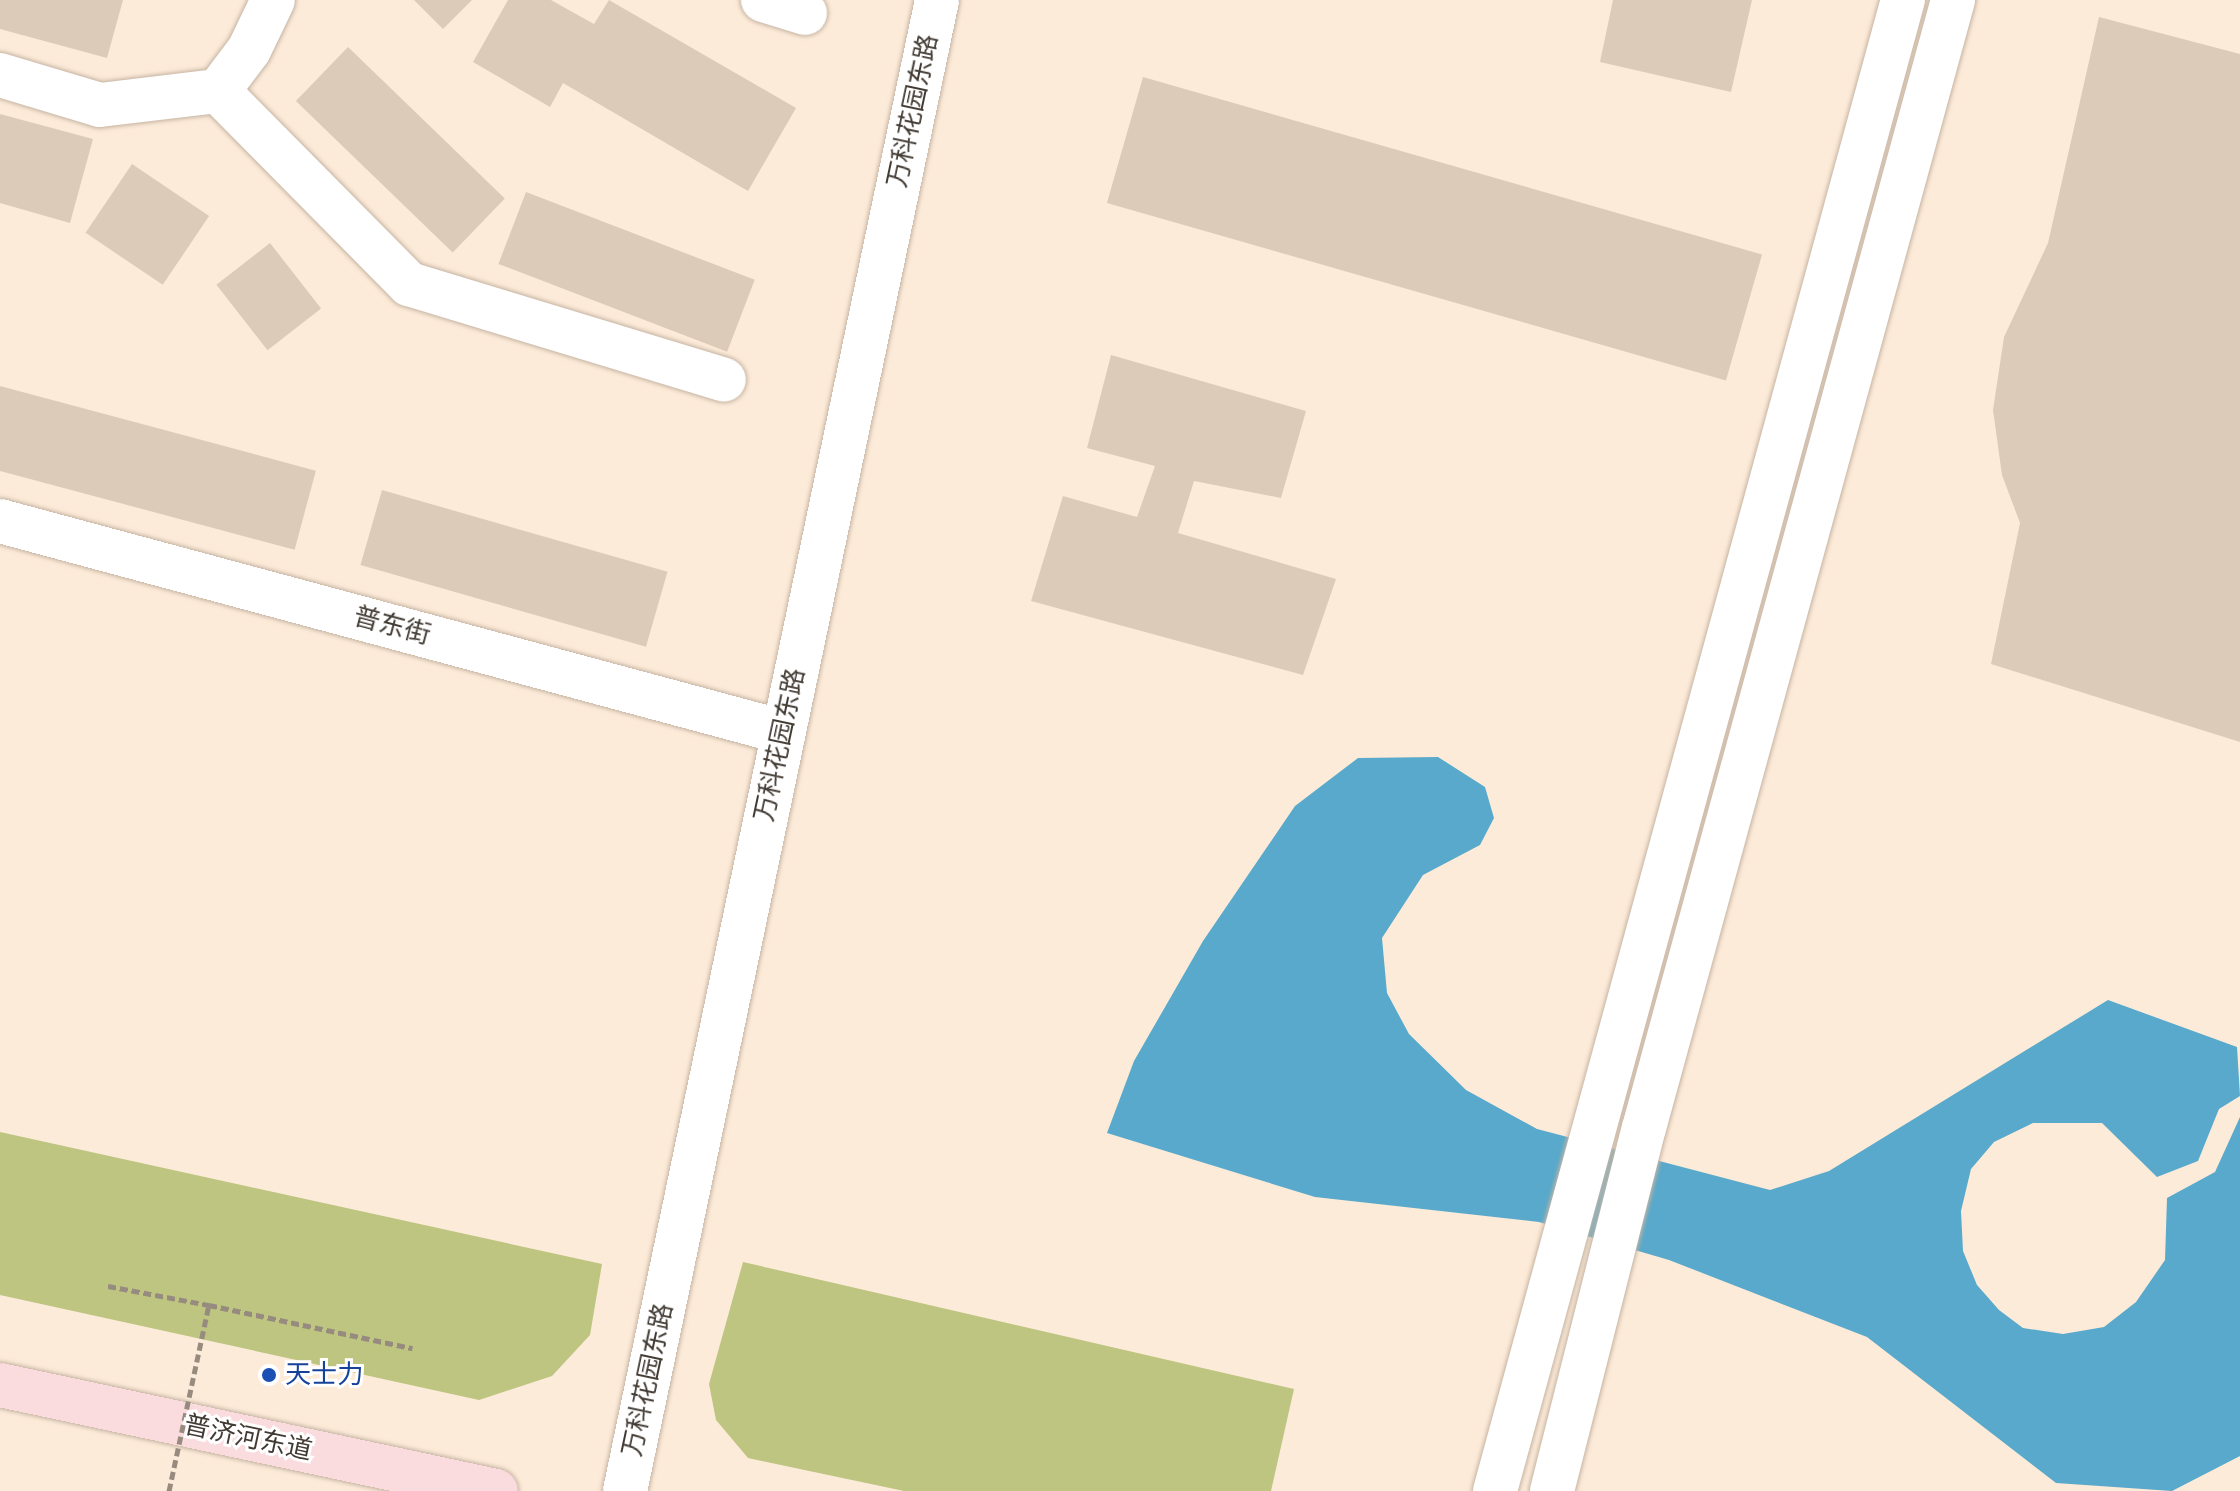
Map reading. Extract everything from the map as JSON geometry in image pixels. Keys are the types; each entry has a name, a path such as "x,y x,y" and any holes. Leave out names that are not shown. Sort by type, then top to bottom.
{"main road":[{"name":"普济河东道","path":"0,1385 496,1491"}],"street":[{"path":"0,75 100,105 218,91 249,50 273,0"},
{"path":"763,0 805,13"},
{"name":"万科花园东路","path":"625,1491 937,0"},
{"path":"1495,1491 1903,0"},
{"path":"1552,1491 1644,1128 1953,0"},
{"path":"218,91 409,284 724,380"},
{"name":"普东街","path":"0,521 783,732"}],"path":[{"path":"108,1286 412,1348"},
{"path":"169,1491 209,1305"}],"green space":[{"path":"0,1132 602,1264 590,1335 552,1376 479,1400 0,1295"},
{"path":"743,1262 1294,1389 1271,1491 904,1491 748,1458 716,1420 709,1384"}],"water":[{"path":"1438,757 1485,787 1494,818 1480,845 1423,875 1382,938 1387,993 1409,1034 1466,1090 1537,1129 1770,1190 1829,1171 2108,1000 2237,1047 2240,1096 2219,1109 2198,1161 2157,1177 2102,1123 2033,1123 1994,1142 1971,1169 1961,1211 1963,1251 1977,1285 1999,1310 2023,1328 2063,1334 2104,1327 2136,1302 2165,1260 2167,1198 2215,1172 2240,1117 2240,1456 2172,1491 2056,1483 1867,1337 1669,1260 1539,1222 1315,1197 1107,1133 1134,1061 1203,941 1295,806 1358,758"}],"building":[{"path":"0,0 123,0 107,58 0,29"},
{"path":"414,0 472,0 443,29"},
{"path":"508,0 551,0 594,24 609,0 796,108 748,191 563,83 550,107 473,62"},
{"path":"1613,0 1752,0 1731,92 1600,62"},
{"path":"2099,17 2240,54 2240,742 1991,664 2020,523 2002,475 1993,410 2004,337 2048,243"},
{"path":"348,47 505,198 453,252 296,101"},
{"path":"1143,77 1762,255 1726,380 1107,203"},
{"path":"0,114 93,139 70,223 0,203"},
{"path":"132,164 209,216 163,285 86,233"},
{"path":"526,192 755,280 727,352 498,264"},
{"path":"270,243 321,308 268,350 216,285"},
{"path":"1111,355 1306,411 1281,498 1194,481 1178,533 1336,579 1303,675 1031,601 1063,496 1137,517 1155,466 1087,448"},
{"path":"0,386 316,471 295,550 0,471"},
{"path":"382,490 667,572 646,647 361,565"}],"place":[{"name":"天士力","path":"269,1375"}]}
